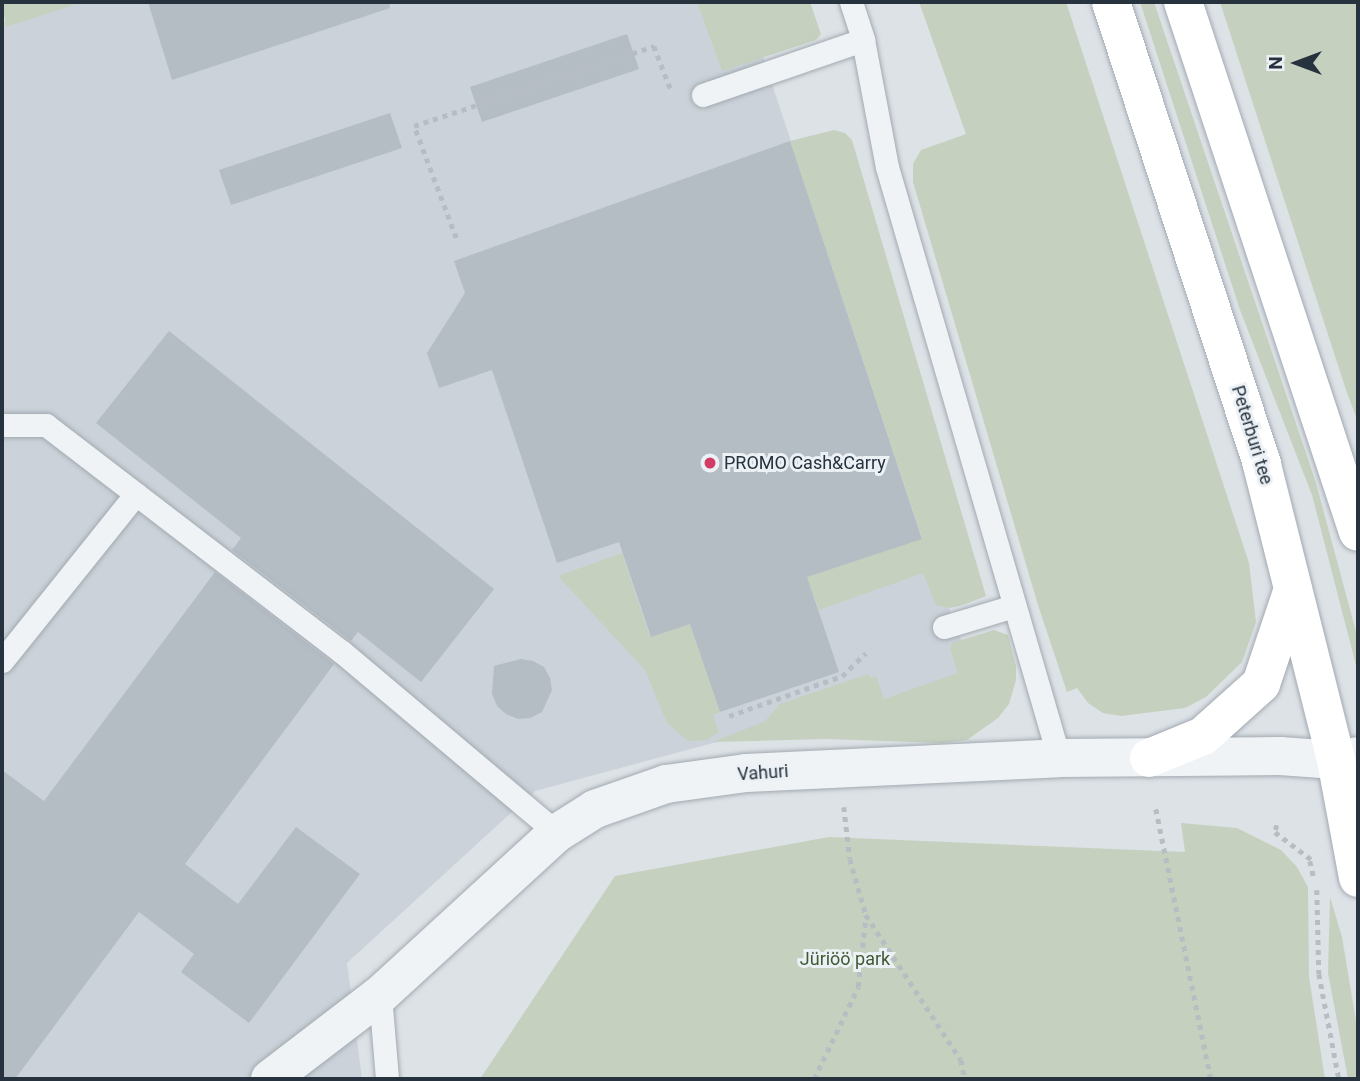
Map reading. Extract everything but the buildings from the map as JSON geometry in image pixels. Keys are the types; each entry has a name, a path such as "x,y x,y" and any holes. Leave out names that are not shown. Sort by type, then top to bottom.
{"highway":[{"name":"Peterburi tee","path":"1111,2 1262,465 1293,589 1347,758 1358,878"},
{"path":"1183,2 1358,532"},
{"path":"1149,758 1203,736 1261,684 1293,589"}],"street":[{"name":"Vahuri","path":"270,1079 380,995 557,833 595,809 666,784 746,773 1059,758 1280,755 1347,758"}],"lane":[{"path":"851,2 863,40 887,167 1059,758"},
{"path":"703,95 863,40"},
{"path":"2,425 46,425 342,652 557,833"},
{"path":"2,662 136,494"},
{"path":"944,627 1014,606"},
{"path":"380,995 387,1079"}],"path":[{"path":"456,238 414,126 654,46 672,92"},
{"path":"729,716 842,676 866,653"},
{"path":"841,769 850,859 866,915 961,1060 965,1079"},
{"path":"1156,809 1211,1079"},
{"path":"1277,825 1275,832 1310,861 1318,893 1319,974 1339,1079"},
{"path":"1310,861 1316,859"},
{"path":"814,1079 858,987 866,915"}],"shaded area":[{"path":"39,2 745,2 922,539 990,713 739,736 535,791 347,963 362,1079 2,1079 2,23"}],"green space":[{"path":"2,2 82,2 6,27"},
{"path":"697,2 810,2 821,34 816,40 722,71"},
{"path":"919,2 1066,2 1249,563 1256,622 1242,662 1206,697 1185,708 1121,716 1103,713 1088,703 1077,688 1067,692 1038,605 913,182 913,164 921,150 966,134"},
{"path":"1140,2 1154,2 1316,483 1358,639 1358,673 1312,495 1240,310"},
{"path":"1220,2 1358,2 1358,422 1346,390"},
{"path":"834,130 845,133 852,140 986,596 963,605 950,608 936,605 923,573 819,610 807,577 922,538 790,141"},
{"path":"622,553 650,637 690,624 720,712 713,715 719,732 707,740 688,741 667,723 645,670 558,576"},
{"path":"994,630 1008,635 1016,666 1016,680 1009,704 998,718 967,740 943,743 825,739 713,742 765,721 780,704 868,674 870,678 876,676 884,699 958,673 950,648 952,643"},
{"name":"Jüriöö park","path":"1181,823 1237,828 1281,850 1297,867 1308,887 1309,977 1325,1079 480,1079 615,876 829,837 1185,852"},
{"path":"1330,897 1342,937 1358,1033 1358,1079 1348,1079 1328,973"}],"place":[{"name":"PROMO Cash&Carry","path":"710,463"}]}
